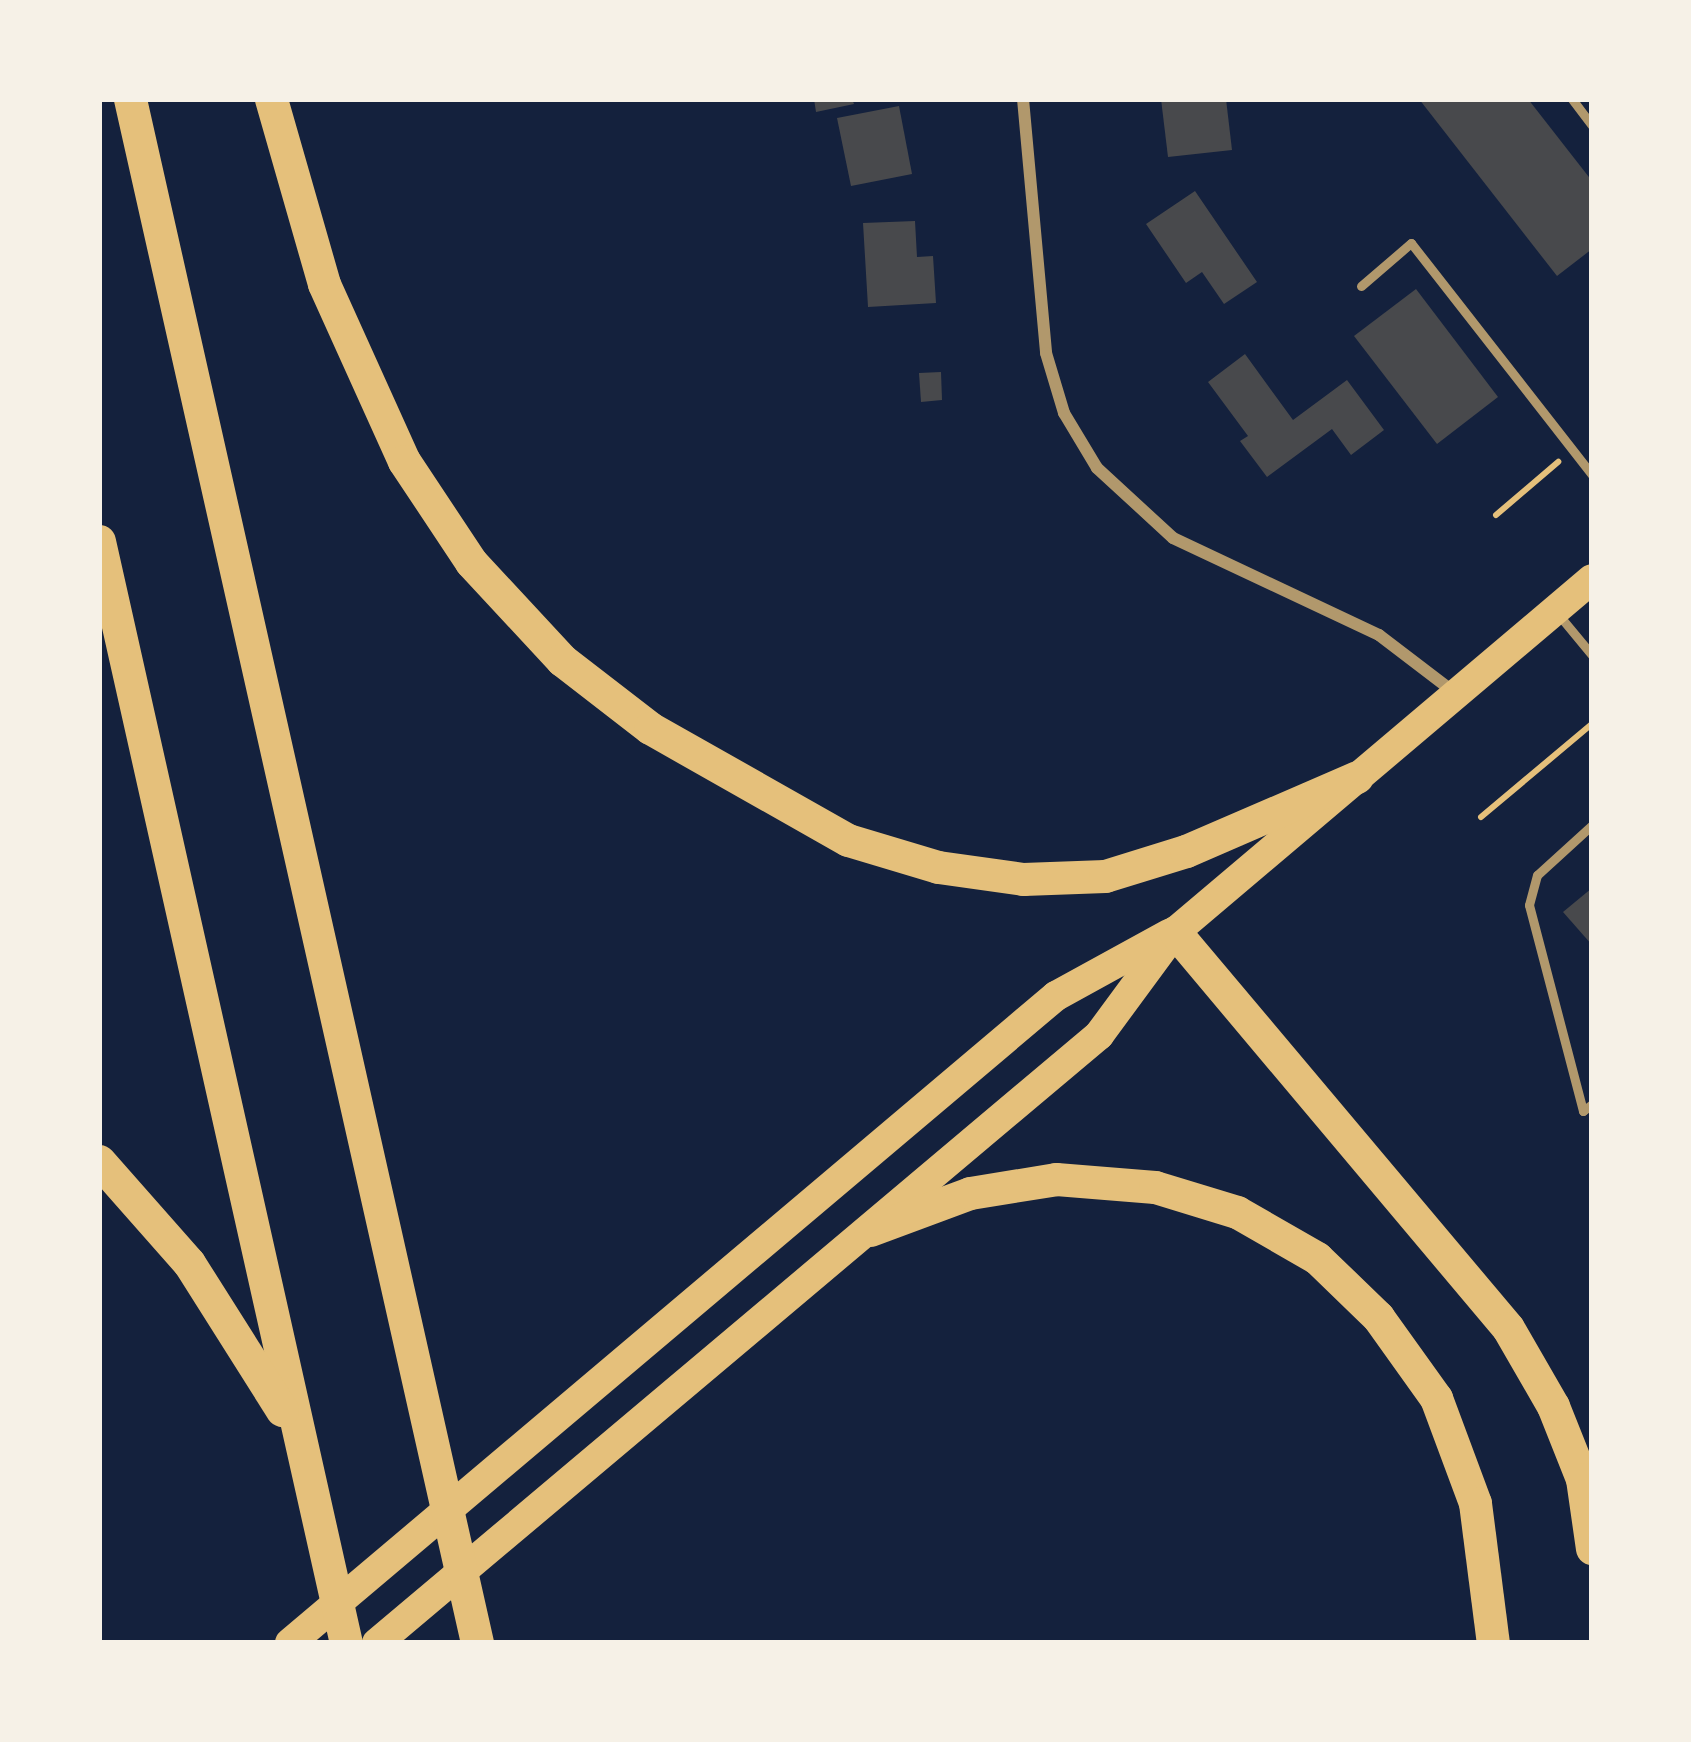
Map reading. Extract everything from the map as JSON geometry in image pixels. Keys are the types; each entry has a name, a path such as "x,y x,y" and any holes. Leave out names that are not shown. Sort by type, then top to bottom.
{"highway":[{"path":"130,99 477,1643"},
{"path":"271,99 324,284 404,461 470,562 562,660 650,728 848,841 938,867 1023,879 1105,876 1186,851 1358,777"},
{"path":"99,541 346,1643"},
{"path":"1175,932 1508,1328 1553,1406 1582,1479 1592,1548"},
{"path":"99,1161 157,1222 215,1299 302,1449"},
{"path":"870,1230 970,1193 1056,1179 1155,1187 1196,1199 1237,1212 1317,1258 1378,1317 1436,1398 1474,1503 1493,1643"}],"main road":[{"path":"290,1643 1056,996 1175,932 1592,579"},
{"path":"377,1643 1100,1035 1175,932"}],"street":[{"path":"1023,99 1046,353 1064,413 1097,468 1174,538 1379,635 1456,694"}],"lane":[{"path":"1572,99 1592,126"},
{"path":"1361,286 1412,243 1592,475"},
{"path":"1555,610 1592,655"},
{"path":"1592,825 1537,875 1529,905 1583,1111 1592,1104"}],"path":[{"path":"1496,514 1558,462"},
{"path":"1481,817 1592,724"}],"building":[{"path":"814,99 852,99 854,104 816,112"},
{"path":"1161,99 1226,99 1232,150 1168,157"},
{"path":"1419,99 1528,99 1592,181 1592,249 1557,276"},
{"path":"899,106 912,174 851,186 837,118"},
{"path":"1195,191 1257,282 1224,304 1202,272 1186,283 1146,224"},
{"path":"915,221 917,257 933,256 936,303 868,307 863,223"},
{"path":"1416,289 1498,397 1437,444 1354,336"},
{"path":"1245,354 1293,420 1347,380 1384,430 1351,455 1332,429 1267,477 1240,441 1248,436 1208,382"},
{"path":"941,372 942,400 921,402 919,373"},
{"path":"1592,888 1592,945 1563,912"}]}
